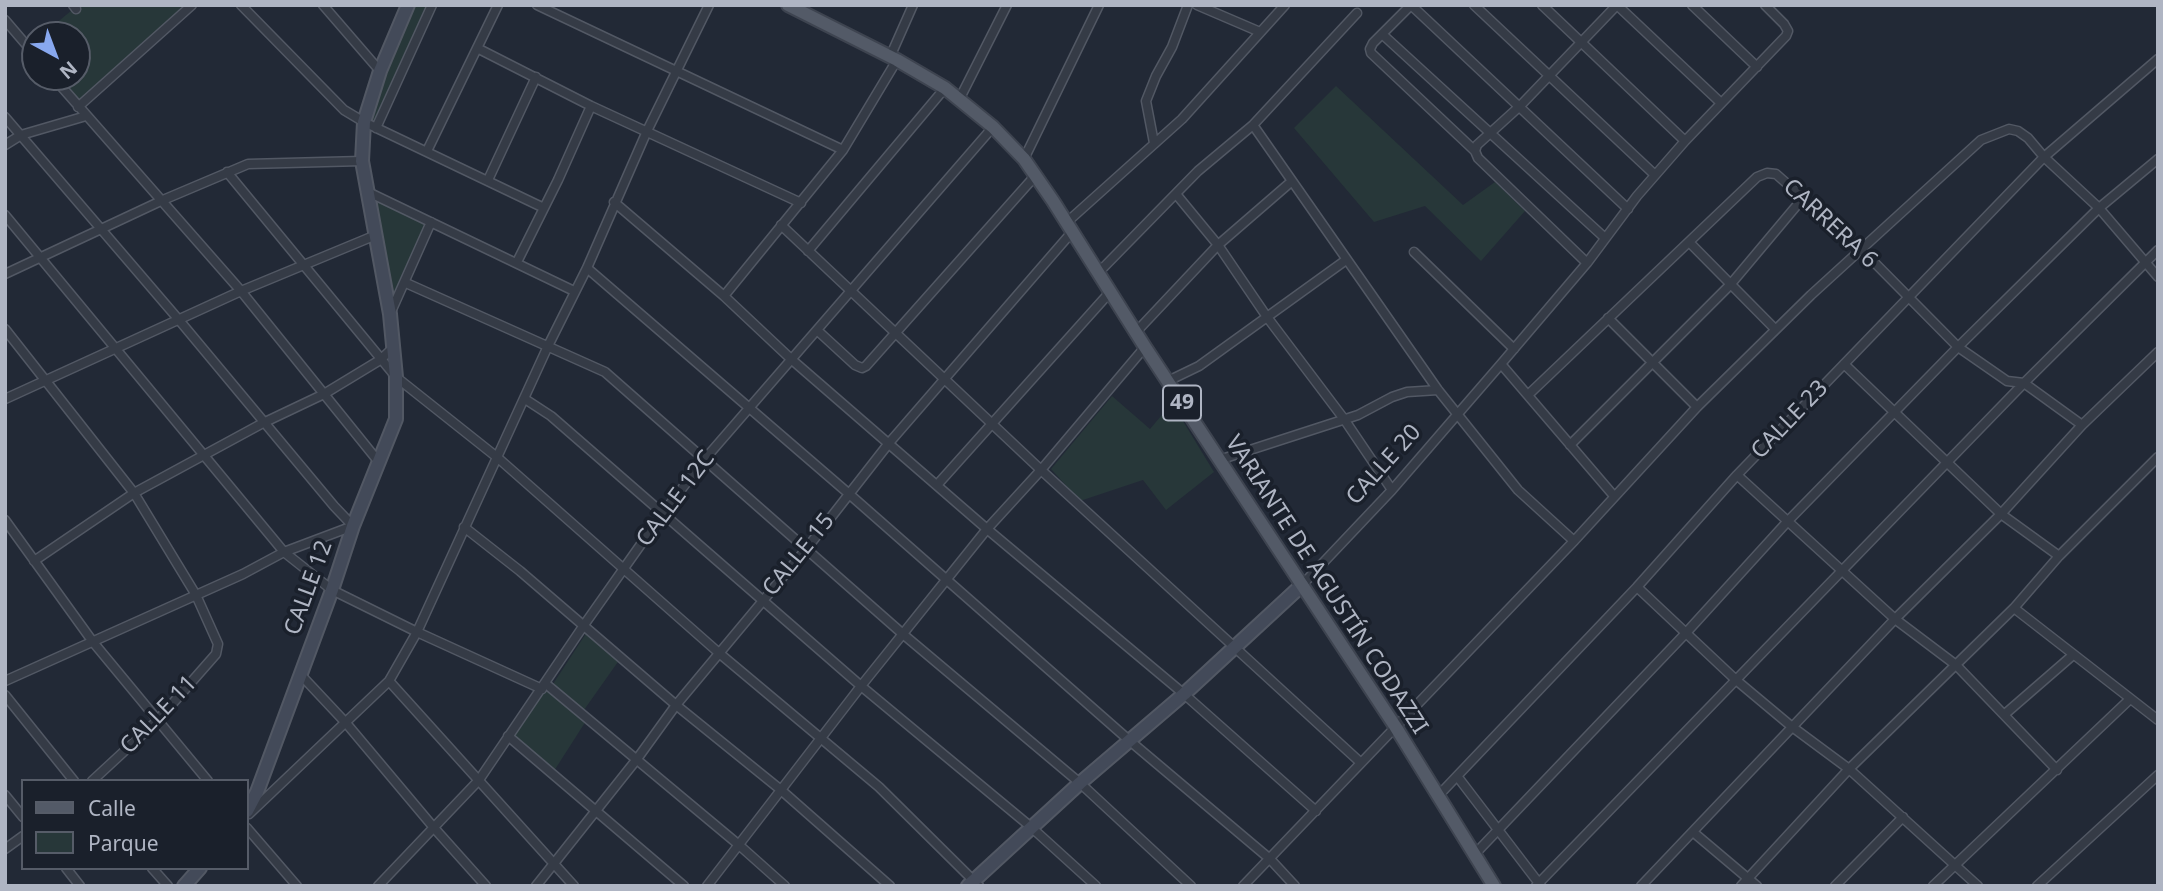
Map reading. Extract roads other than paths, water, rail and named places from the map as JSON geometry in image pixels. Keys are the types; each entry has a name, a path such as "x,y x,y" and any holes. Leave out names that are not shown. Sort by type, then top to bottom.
{"main road":[{"name":"VARIANTE DE AGUSTÍN CODAZZI","path":"788,5 893,58 945,88 993,127 1024,159 1395,726 1494,886"},
{"name":"CALLE 12","path":"248,809 257,792 353,526 396,419 396,377 390,314 362,162 380,71 407,6"},
{"name":"CALLE 20","path":"973,884 1031,827 1184,694 1302,585"},
{"path":"184,886 198,870"}],"street":[{"path":"78,107 192,5"},
{"path":"241,5 344,110 544,208"},
{"path":"323,5 380,71"},
{"path":"370,125 432,5"},
{"path":"427,151 498,5"},
{"path":"537,5 843,150"},
{"path":"248,815 389,681 416,632 548,346 587,268 614,202 709,5"},
{"path":"724,296 843,150 893,58 913,5"},
{"path":"960,98 1006,5"},
{"path":"1024,159 1099,5"},
{"path":"1154,143 1146,101 1172,47 1188,5"},
{"path":"1197,5 1260,32"},
{"name":"CALLE 15","path":"536,886 637,759 676,705 1069,227 1182,119 1285,5"},
{"path":"1587,263 1478,158 1475,151 1371,53 1373,43 1411,5 1628,209"},
{"path":"1475,5 1655,175"},
{"path":"1542,5 1685,141"},
{"path":"1475,151 1477,145 1520,106 1617,5 1721,103"},
{"path":"1692,5 1757,67"},
{"name":"CALLE 20","path":"1302,585 1392,490 1514,349 1587,263 1655,175 1786,36 1788,31 1765,5"},
{"path":"1099,272 1198,171 1253,125 1357,13"},
{"path":"5,20 21,39"},
{"path":"1382,34 1605,238"},
{"path":"477,48 591,106 801,203"},
{"name":"CALLE 23","path":"1438,796 1637,587 1737,475 1906,297 2044,157 2158,59"},
{"path":"488,180 536,77"},
{"path":"808,251 945,88"},
{"path":"65,91 241,291 379,461"},
{"path":"517,262 591,106"},
{"path":"5,145 21,135 86,116"},
{"path":"5,117 353,526 284,552 243,575 5,681"},
{"path":"1253,125 1438,390 1518,490 1574,541"},
{"name":"CALLE 12C","path":"378,886 479,780 584,625 704,460 993,127"},
{"path":"1243,886 1574,541 1697,407 1775,329 1981,140 2009,129 2028,138 2044,157 2099,208 2158,277"},
{"path":"1474,855 1685,634 1787,522 1958,347 2099,208 2158,159"},
{"path":"5,274 163,200 248,164 362,162"},
{"path":"227,172 396,377 498,458 719,653 880,787 973,884"},
{"name":"CARRERA 6","path":"1528,395 1757,177 1767,173 1776,174 1861,249 1958,347 2007,381 2024,383 2081,425"},
{"path":"818,331 855,365 862,368 896,335 1035,176"},
{"path":"1137,331 1218,245 1292,181"},
{"path":"368,192 574,291"},
{"path":"1176,194 1218,245 1392,490"},
{"path":"1570,445 1730,285 1803,198"},
{"path":"614,202 724,296 791,359 987,529 1184,694 1316,811"},
{"path":"5,215 284,552 332,590 416,632 544,687 637,759 785,886"},
{"path":"390,314 431,222"},
{"path":"781,225 1041,470 1360,762"},
{"path":"5,399 241,291 376,235"},
{"path":"1689,242 1775,329"},
{"path":"1457,776 1539,885 2024,383 2158,250"},
{"path":"1414,252 1514,349"},
{"path":"1168,381 1199,366 1346,260"},
{"path":"587,268 1130,741 1270,859 1295,886"},
{"path":"406,283 605,372 904,635 1080,783 1191,886"},
{"path":"937,485 1111,291"},
{"path":"1608,318 1653,360 1697,407"},
{"path":"5,329 134,493 196,595"},
{"path":"708,886 861,686 987,529 1041,470 1145,346"},
{"path":"34,561 134,493 263,423 324,394 380,360 393,348"},
{"path":"1641,886 1791,726 2001,514 2081,425 2158,352"},
{"path":"1501,364 1614,496"},
{"path":"1844,364 2001,514 2059,556"},
{"path":"1219,460 1344,419 1407,392 1438,390"},
{"path":"525,398 551,416 861,686 1031,827 1096,886"},
{"path":"1741,886 1849,769 2014,608 2059,556 2158,457"},
{"path":"1737,475 1895,619 1956,665 2057,770"},
{"path":"5,520 93,642 206,779"},
{"path":"464,527 781,790 890,886"},
{"path":"1637,587 1736,680 1791,726 1849,769 1978,886"},
{"name":"CALLE 11","path":"94,779 158,720 216,654 218,644 196,595"},
{"path":"2014,608 2158,720"},
{"path":"2005,714 2073,655"},
{"path":"300,674 346,723 486,886"},
{"path":"389,681 574,886"},
{"path":"5,695 72,779"},
{"path":"1933,886 2129,700"},
{"path":"508,736 684,886"},
{"path":"2037,886 2158,775"},
{"path":"5,795 21,815"},
{"path":"1835,886 1903,817"},
{"path":"248,829 297,886"},
{"path":"1693,832 1758,886"},
{"path":"5,849 21,837"},
{"path":"68,870 80,886"},
{"path":"154,870 168,886"}]}
